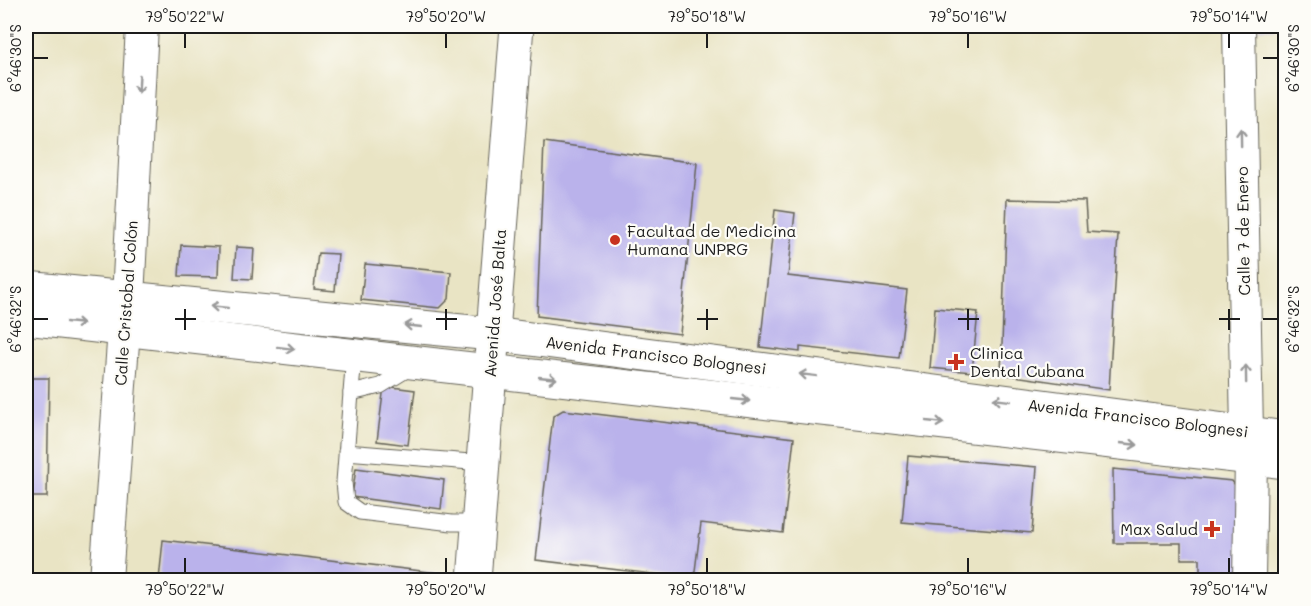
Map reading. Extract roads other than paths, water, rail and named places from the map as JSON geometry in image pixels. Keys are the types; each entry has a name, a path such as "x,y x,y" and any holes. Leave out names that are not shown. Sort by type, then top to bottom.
{"main road":[{"name":"Avenida José Balta","path":"474,580 517,26"},
{"name":"Avenida Francisco Bolognesi","path":"26,288 126,313 354,356 1249,445 1286,438"},
{"name":"Avenida Francisco Bolognesi","path":"26,318 126,313 492,334 1249,445 1286,462"}],"street":[{"name":"Calle Cristobal Colón","path":"106,580 126,313 142,26"},
{"name":"Calle 7 de Enero","path":"1239,26 1249,445 1249,580"}],"lane":[{"path":"354,356 344,482 346,502 360,512 452,523 478,523"},
{"path":"351,393 380,386 418,363"},
{"path":"346,452 483,463"}],"place":[{"name":"Facultad de Medicina Humana UNPRG","path":"615,240"},
{"name":"Clinica Dental Cubana","path":"956,362"},
{"name":"Max Salud","path":"1212,529"}]}
